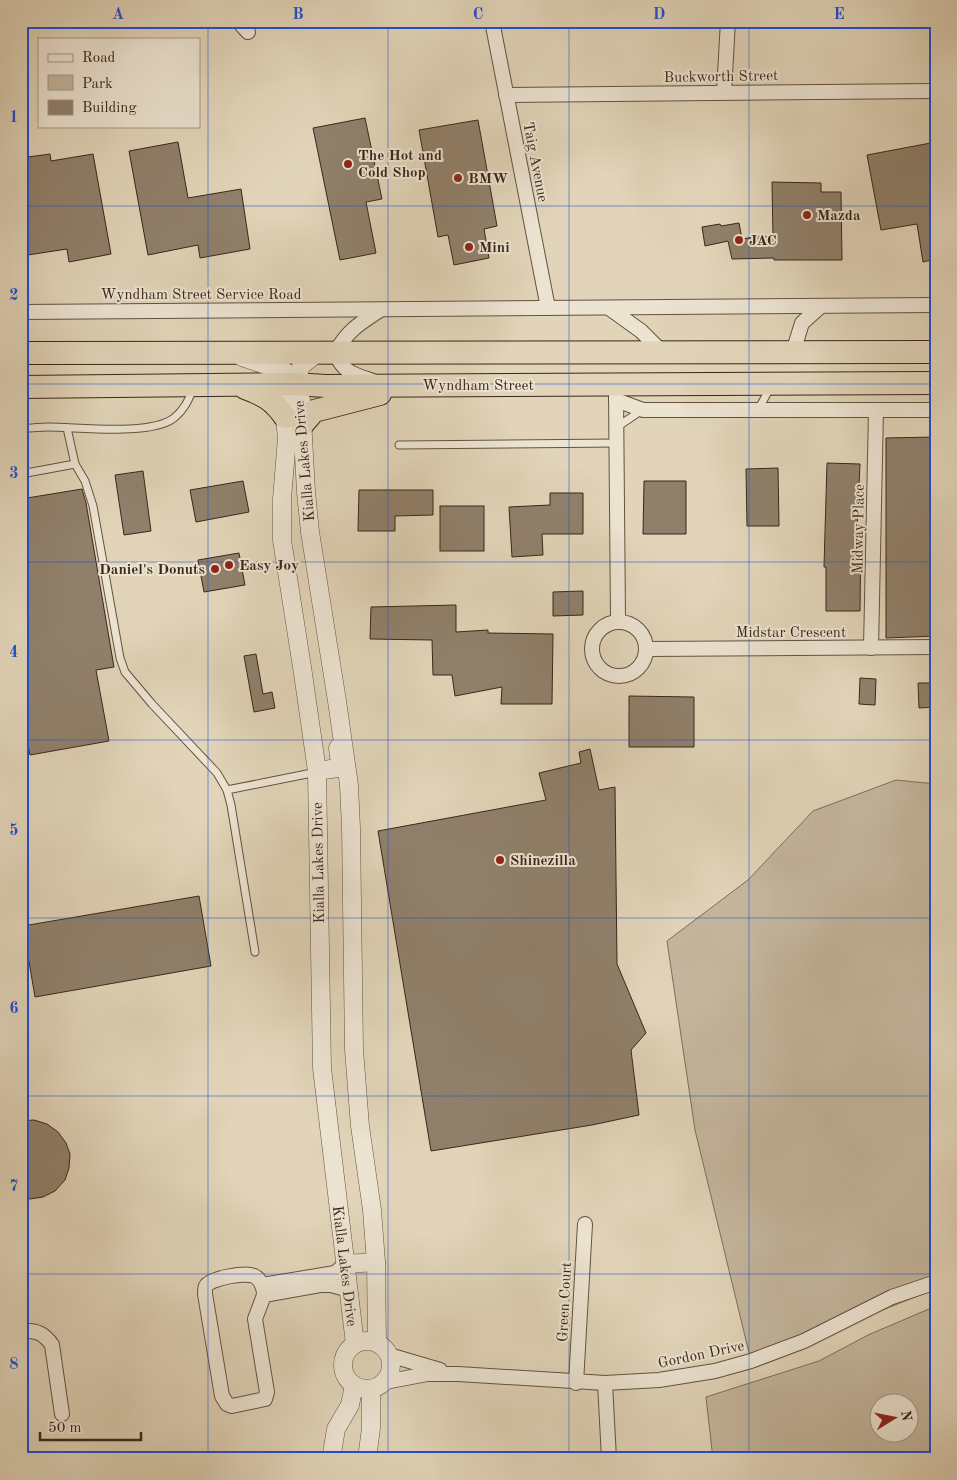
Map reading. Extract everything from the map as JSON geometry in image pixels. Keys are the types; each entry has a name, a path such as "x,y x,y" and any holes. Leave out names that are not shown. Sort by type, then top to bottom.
{"highway":[{"path":"762,352 773,384"},
{"path":"792,352 801,384"},
{"path":"21,353 936,352"},
{"path":"161,353 178,364 186,372 194,386"},
{"name":"Wyndham Street","path":"21,387 293,384 412,385 616,392 773,384 928,386"},
{"path":"238,386 264,395 294,420 314,411 412,385"}],"street":[{"path":"238,21 248,32"},
{"name":"Taig Avenue","path":"492,21 548,308"},
{"path":"724,92 728,21"},
{"name":"Buckworth Street","path":"506,95 936,91"},
{"name":"Wyndham Street Service Road","path":"21,312 936,305"},
{"path":"792,352 802,323 821,306"},
{"path":"609,308 641,332 663,353"},
{"path":"381,309 354,327 326,353 341,367 358,376 385,386"},
{"name":"Kialla Lakes Drive","path":"229,352 286,372 301,400 287,438 282,499 282,540 317,772 322,1068 355,1344"},
{"name":"Kialla Lakes Drive","path":"293,384 302,365 326,353"},
{"path":"616,392 643,410 936,410"},
{"path":"616,392 618,621"},
{"name":"Midway Place","path":"872,648 876,410"},
{"name":"Kialla Lakes Drive","path":"294,420 349,785 352,828 354,1050 361,1135 372,1210 383,1349"},
{"path":"282,527 309,522"},
{"path":"618,621 628,622 636,626 642,634 647,649 645,659 640,667 632,673 618,676 608,674 600,668 594,661 593,655 593,640 598,632 604,625 618,621"},
{"name":"Midstar Crescent","path":"647,649 936,647"},
{"path":"317,772 336,769 340,764 337,736 337,701"},
{"name":"Green Court","path":"576,1383 585,1224"},
{"path":"376,1262 373,1284 366,1290 348,1290 332,1285 263,1290 335,1273 346,1264 376,1262"},
{"path":"249,1274 256,1276 263,1290 255,1319 267,1392 265,1399 232,1406 226,1404 222,1396 205,1294 206,1286 213,1279 249,1274"},
{"name":"Gordon Drive","path":"370,1385 427,1374 458,1374 576,1383 605,1383 659,1380 715,1371 751,1361 820,1334 892,1297 936,1282"},
{"path":"21,1331 36,1331 46,1336 52,1345 62,1414"},
{"path":"331,1459 336,1428 350,1405 370,1385 391,1369 383,1349 362,1342 355,1344 345,1356 344,1372 348,1380 370,1385"},
{"name":"Gordon Drive","path":"383,1349 458,1374"},
{"path":"605,1383 609,1459"},
{"path":"367,1459 370,1428 370,1385"}],"lane":[{"path":"758,410 773,384"},
{"path":"21,428 93,429 152,427 173,419 186,406 194,386"},
{"path":"617,427 643,410"},
{"path":"68,428 75,464 84,481 93,506 120,658 125,672 152,704 217,773 227,790 255,952"},
{"path":"399,445 617,443"},
{"path":"21,474 75,464"},
{"path":"227,790 317,772"}],"green space":[{"path":"896,780 936,784 936,1069 934,1076 936,1080 936,1289 751,1361 695,1130 667,941 748,880 813,811"},
{"path":"936,1306 936,1459 713,1459 706,1397 819,1361 868,1335"}],"building":[{"name":"The Hot and Cold Shop","path":"365,118 382,199 366,202 376,253 340,260 313,128"},
{"name":"BMW","path":"478,120 497,226 484,229 489,258 454,265 448,235 438,237 419,130"},
{"path":"178,142 188,198 241,189 250,249 200,258 198,245 148,255 129,151"},
{"path":"936,142 936,259 923,262 917,224 881,230 867,155"},
{"path":"50,154 51,161 93,154 111,254 69,262 67,249 21,256 21,158"},
{"name":"Mazda","path":"772,182 821,183 821,192 841,192 842,260 732,259 728,241 705,246 702,227 720,224 721,226 739,223 742,239 760,236 773,237"},
{"path":"936,437 936,636 886,638 886,438"},
{"path":"827,463 860,464 857,530 861,530 860,611 826,611 826,567 824,567"},
{"path":"778,468 779,526 747,526 746,469"},
{"path":"143,471 151,531 124,535 115,475"},
{"path":"243,481 249,512 196,522 190,490"},
{"path":"644,481 686,481 686,534 643,534"},
{"path":"82,489 114,667 96,670 109,741 30,755 21,709 21,499"},
{"path":"359,490 433,490 433,515 395,516 395,531 358,531"},
{"path":"550,493 583,493 583,534 542,534 543,555 512,557 509,507 550,505"},
{"path":"440,506 484,506 484,551 440,551"},
{"path":"239,553 245,585 204,592 198,560"},
{"path":"583,591 583,615 553,616 553,592"},
{"path":"456,605 456,632 488,630 488,633 553,634 552,704 501,704 502,687 455,696 452,675 433,675 432,640 370,639 371,607"},
{"path":"256,654 263,694 272,692 275,708 254,712 244,656"},
{"path":"860,678 876,679 875,705 859,704"},
{"path":"918,683 936,683 936,707 919,708"},
{"path":"629,696 694,697 694,747 629,747"},
{"path":"590,749 599,790 615,787 617,964 646,1033 631,1050 639,1115 592,1125 431,1151 378,831 546,800 539,773 581,763 579,752"},
{"path":"199,896 211,966 35,997 23,926"},
{"path":"34,1120 47,1124 58,1132 66,1143 70,1154 69,1168 65,1180 55,1191 43,1197 30,1199 21,1197 21,1121"}],"place":[{"name":"The Hot and Cold Shop","path":"348,164"},
{"name":"BMW","path":"458,178"},
{"name":"Mazda","path":"807,215"},
{"name":"JAC","path":"739,240"},
{"name":"Mini","path":"469,247"},
{"name":"Easy Joy","path":"229,565"},
{"name":"Daniel's Donuts","path":"215,569"},
{"name":"Shinezilla","path":"500,860"}]}
